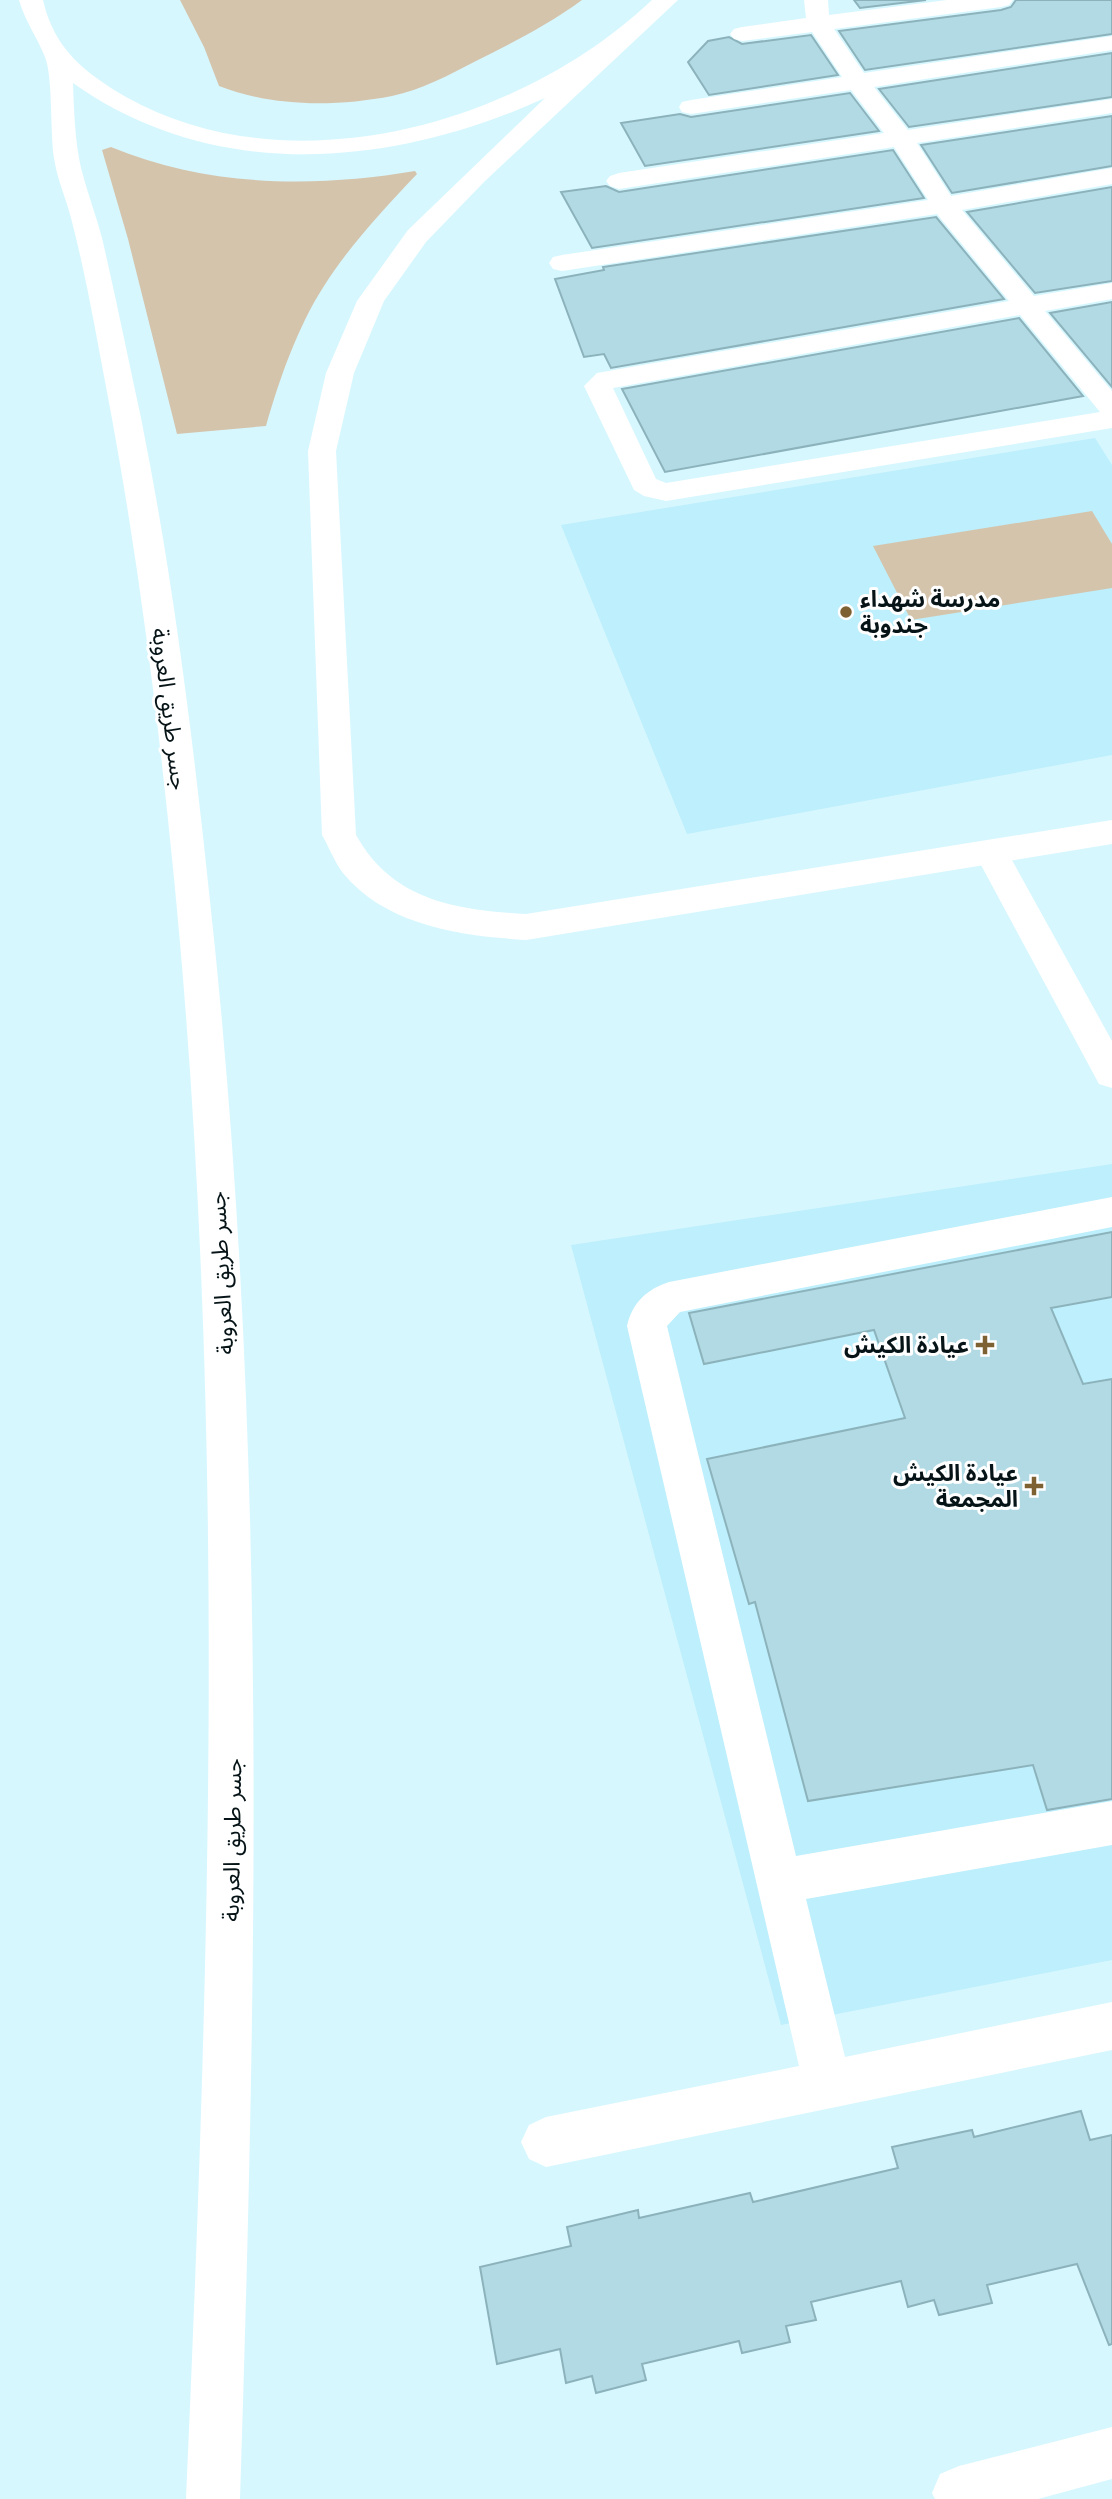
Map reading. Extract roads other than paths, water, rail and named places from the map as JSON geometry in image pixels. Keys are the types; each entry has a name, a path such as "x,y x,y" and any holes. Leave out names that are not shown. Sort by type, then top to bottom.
{"main road":[{"path":"31,0 33,11 59,61 122,105 174,127 240,142 313,148 393,140 477,119 553,83 619,42"},
{"path":"666,0 445,205 393,268 360,325 340,373 322,450 339,835 357,866 388,894 418,909 475,925 526,927 1112,832"},
{"path":"742,34 817,12 1001,0"},
{"path":"817,12 856,80 902,139 944,205 1112,409"},
{"path":"691,107 1112,43"},
{"name":"جسر طريق العروبة","path":"59,61 64,137 70,174 82,209 108,325 157,601 179,767 198,954 215,1169 225,1362 234,1829 225,2210 213,2499"},
{"path":"619,181 1112,106"},
{"path":"562,263 944,205 1112,176"},
{"path":"1112,291 607,379 598,386 644,484 654,490 666,492 1112,419"},
{"path":"991,852 1112,1074"},
{"path":"827,2084 650,1340 647,1326 649,1315 669,1298 1112,1212"},
{"path":"780,1881 1112,1824"},
{"path":"546,2143 1112,2026"},
{"path":"959,2493 1112,2454"}],"place":[{"name":"مدرسة شهداء جندوبة","path":"846,612"},
{"name":"عيادة الكيش","path":"985,1345"},
{"name":"عيادة الكيش المجمعة","path":"1034,1486"}]}
